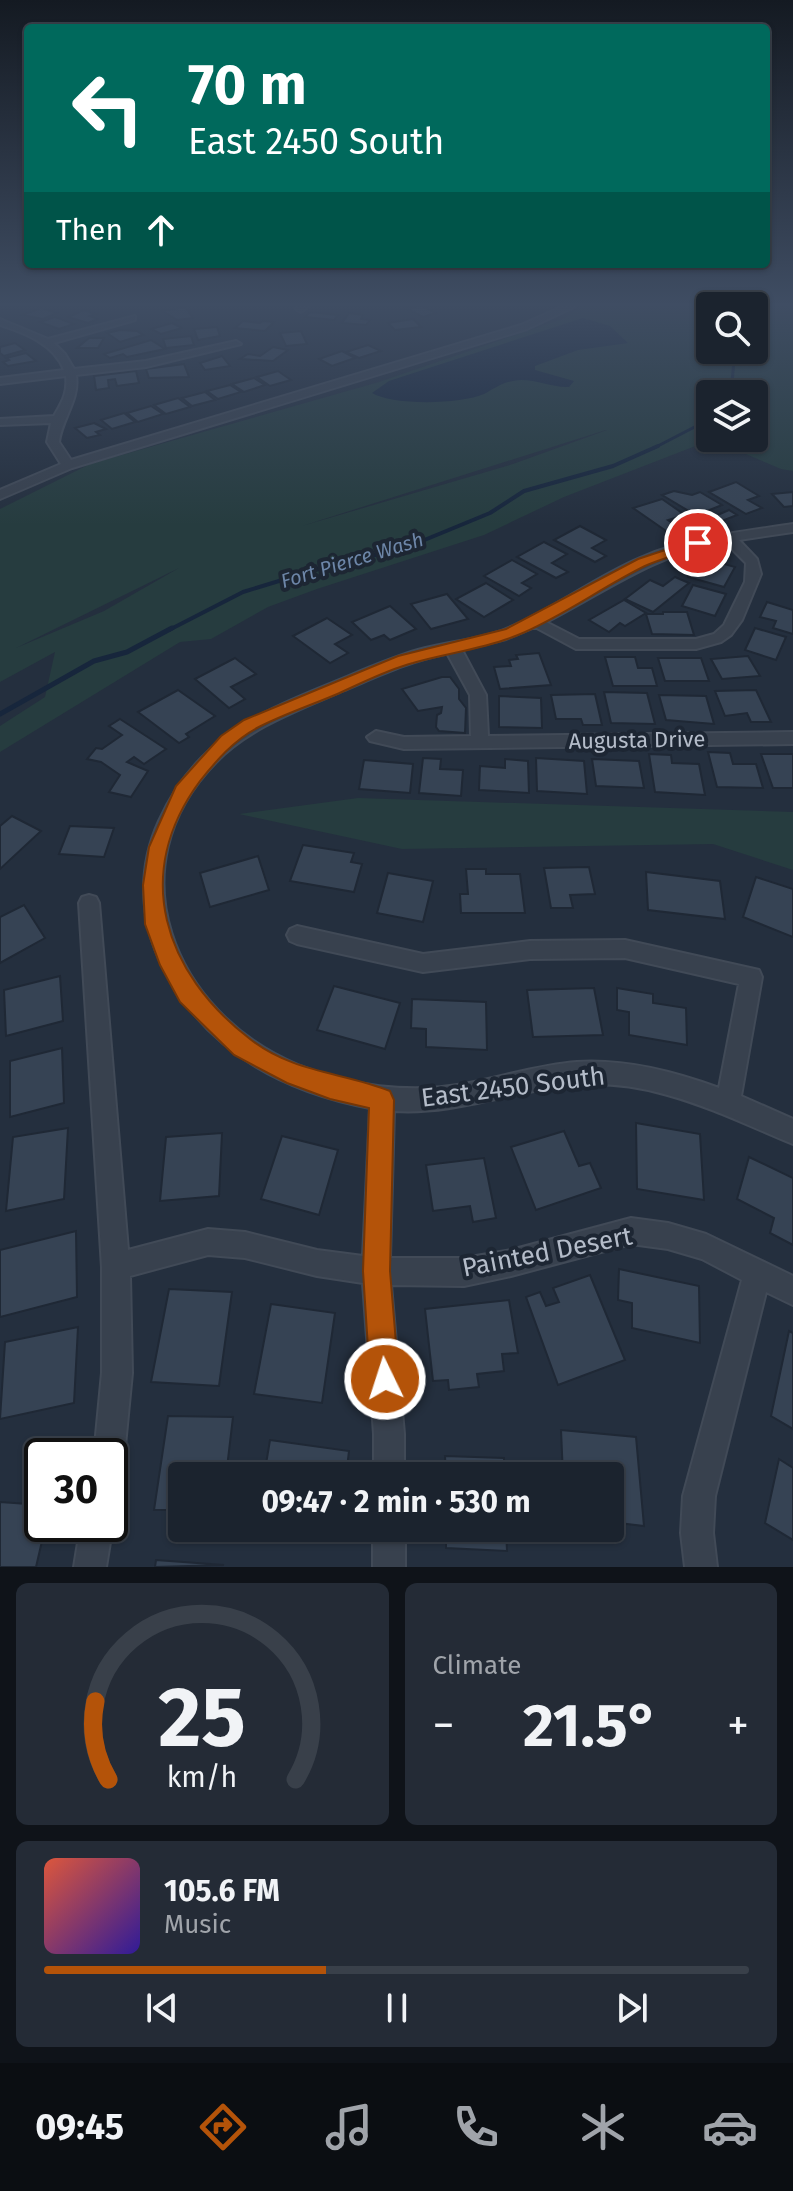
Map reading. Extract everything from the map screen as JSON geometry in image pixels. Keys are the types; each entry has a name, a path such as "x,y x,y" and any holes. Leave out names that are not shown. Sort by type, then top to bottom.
{"street":[{"path":"68,465 53,442 57,419 70,397 71,379"},
{"path":"0,495 68,465 352,379"},
{"path":"0,422 57,419"},
{"name":"East 2450 South","path":"793,528 698,543 643,562 512,632 404,660 270,715 227,740 183,791 158,847 153,885 156,924 171,965 188,995 242,1048 287,1072 330,1088 382,1100 447,1099 581,1073 626,1075 672,1082 728,1101 793,1132"},
{"path":"534,621 576,644 696,644 712,641 724,634 732,624 755,575 746,553 729,539"},
{"path":"453,649 478,695 480,742"},
{"name":"Augusta Drive","path":"376,737 404,743 793,738"},
{"path":"89,903 116,1267 117,1373 112,1438"},
{"path":"297,935 423,963 530,950 625,949 751,977 728,1101"},
{"path":"382,1100 376,1271 389,1462"},
{"name":"Painted Desert","path":"116,1267 208,1242 245,1245 317,1263 376,1271 464,1272 511,1263 631,1231 668,1236 706,1247 793,1291"},
{"path":"701,1567 697,1533 699,1496 758,1272"},
{"path":"90,1567 94,1542"},
{"path":"389,1542 389,1567"}],"green space":[{"path":"387,379 793,379 793,471 741,452 768,452 768,380 696,380 696,446 564,497 484,535 268,607 211,639 180,642 0,752 0,726 45,697 55,652 0,682 0,509 90,464","holes":["606,430 607,430 513,464 302,526","179,568 104,611 16,648"]},
{"path":"358,798 793,812 793,870 713,844 402,849 239,814"}],"water":[{"path":"567,379 574,381 569,387 520,380 460,400 411,402 372,393 389,381"}],"building":[{"path":"94,379 114,379 108,380 109,388 96,390"},
{"path":"115,379 138,379 139,383 117,386"},
{"path":"256,379 265,385 244,392 232,384"},
{"path":"260,379 291,380 270,386"},
{"path":"230,385 241,392 218,399 207,391"},
{"path":"205,392 215,400 192,406 182,398"},
{"path":"178,398 190,407 166,414 154,405"},
{"path":"151,406 163,414 138,422 127,413"},
{"path":"124,413 135,422 112,429 101,420"},
{"path":"94,423 106,429 96,432 100,435 87,438 75,428"},
{"path":"736,482 759,496 748,500 762,508 746,514 709,492"},
{"path":"674,491 692,495 700,492 722,505 707,511 715,516 729,510 737,515 712,525 662,495"},
{"path":"793,492 793,506 784,507 772,494"},
{"path":"662,499 685,515 668,520 681,529 669,533 633,508"},
{"path":"580,526 606,540 592,548 606,556 595,562 554,540"},
{"path":"544,542 567,554 552,563 568,572 556,578 517,557"},
{"path":"700,557 735,567 724,587 688,577"},
{"path":"512,560 537,574 522,583 531,588 519,596 484,576"},
{"path":"675,577 689,583 653,612 625,599 650,580 663,586"},
{"path":"486,583 513,600 484,617 456,599"},
{"path":"693,585 726,594 715,616 682,606"},
{"path":"447,594 468,619 431,629 411,604"},
{"path":"624,600 646,613 625,626 620,623 609,632 589,620"},
{"path":"767,602 793,610 793,634 773,628 776,621 760,617"},
{"path":"390,606 416,629 390,640 384,635 371,640 352,622"},
{"path":"687,612 694,635 652,634 646,614"},
{"path":"327,618 352,635 335,644 348,653 330,663 293,636"},
{"path":"755,628 786,637 776,660 745,650"},
{"path":"539,653 551,685 500,689 494,667 511,666 509,660 518,659 516,655"},
{"path":"748,656 760,676 722,679 711,659"},
{"path":"605,657 635,657 638,668 652,668 657,686 613,686"},
{"path":"235,658 256,674 231,687 245,699 229,708 195,679"},
{"path":"658,658 701,658 709,681 665,681"},
{"path":"450,677 459,689 459,699 466,708 465,733 439,731 436,727 437,715 442,707 418,711 402,689"},
{"path":"178,690 215,716 186,734 189,737 179,743 138,712"},
{"path":"756,690 771,722 751,722 747,713 725,716 715,691"},
{"path":"604,692 647,693 655,724 611,723"},
{"path":"595,694 602,725 583,725 581,719 556,719 551,695"},
{"path":"659,695 706,696 714,724 666,720"},
{"path":"499,696 541,698 542,728 499,727"},
{"path":"120,719 166,749 144,764 134,757 127,762 148,771 131,797 109,792 120,775 101,762 87,759 96,748 102,749 122,735 109,726"},
{"path":"708,752 730,753 733,764 756,764 763,788 717,787"},
{"path":"649,754 671,755 672,763 699,764 705,795 655,792"},
{"path":"761,754 793,754 793,788 773,788"},
{"path":"423,758 441,759 440,769 463,770 461,796 419,793"},
{"path":"536,758 584,761 587,794 537,791"},
{"path":"505,759 528,761 529,793 479,790 480,766 505,768"},
{"path":"592,759 639,761 644,788 596,786"},
{"path":"364,760 413,764 410,793 359,789"},
{"path":"12,816 41,831 0,869 0,826"},
{"path":"70,826 114,828 104,857 59,854"},
{"path":"303,845 354,853 351,862 362,864 354,892 290,881"},
{"path":"258,856 269,890 210,907 200,873"},
{"path":"589,867 595,894 570,895 573,908 551,908 544,868"},
{"path":"466,869 486,869 486,874 520,874 525,913 461,913 460,894 468,894"},
{"path":"646,872 720,881 725,919 648,910"},
{"path":"388,873 433,881 423,922 377,913"},
{"path":"756,877 793,889 793,937 743,917"},
{"path":"24,905 45,938 0,963 0,917"},
{"path":"60,976 63,1021 6,1036 4,990"},
{"path":"334,986 400,1003 385,1049 317,1030"},
{"path":"594,988 603,1035 533,1037 527,990"},
{"path":"617,988 653,994 653,1003 686,1008 687,1045 629,1035 629,1012 617,1010"},
{"path":"412,999 486,1002 487,1050 426,1047 426,1029 411,1028"},
{"path":"62,1048 64,1103 10,1117 10,1061"},
{"path":"636,1123 700,1134 704,1200 637,1189"},
{"path":"68,1128 64,1199 6,1211 13,1137"},
{"path":"564,1131 579,1166 590,1163 601,1188 536,1210 511,1147"},
{"path":"222,1133 219,1196 160,1201 166,1137"},
{"path":"282,1136 338,1150 319,1215 261,1199"},
{"path":"749,1157 793,1178 793,1245 770,1233 774,1218 737,1199"},
{"path":"484,1158 496,1218 473,1222 470,1206 433,1211 426,1165"},
{"path":"76,1231 77,1297 0,1317 0,1250"},
{"path":"619,1269 699,1286 700,1343 632,1328 632,1303 618,1300"},
{"path":"590,1275 625,1360 558,1385 526,1297 540,1292 546,1306 559,1302 553,1288"},
{"path":"169,1289 232,1292 219,1386 151,1382"},
{"path":"509,1300 518,1353 502,1354 504,1371 477,1374 479,1387 449,1390 448,1380 433,1381 425,1309"},
{"path":"271,1304 335,1313 322,1403 254,1394"},
{"path":"78,1327 74,1403 0,1419 5,1342"},
{"path":"789,1331 793,1333 793,1429 771,1416"},
{"path":"168,1416 233,1417 228,1462 168,1462 168,1510 154,1510"},
{"path":"561,1430 636,1437 644,1526 624,1524 624,1462 562,1462"},
{"path":"270,1440 349,1451 348,1462 266,1462"},
{"path":"445,1456 504,1458 504,1462 445,1462"},
{"path":"779,1459 793,1468 793,1540 765,1523"},
{"path":"0,1502 24,1504 24,1542 42,1542 36,1567 0,1567"},
{"path":"446,1542 507,1542 507,1551 446,1548"},
{"path":"156,1560 224,1565 155,1567"}],"waterway":[{"name":"Fort Pierce Wash","path":"657,446 696,426"},
{"name":"Fort Pierce Wash","path":"169,630 243,592 328,566 405,548 490,513 524,491 613,466 657,446"},
{"name":"Fort Pierce Wash","path":"0,714 94,661 127,652 172,628"}],"route":[{"path":"385,1379 376,1271 382,1100 330,1088 287,1072 242,1048 188,995 171,965 156,924 153,885 158,847 169,817 183,791 205,763 227,740 250,724 404,660 487,641 512,632 643,562 698,543"}]}
